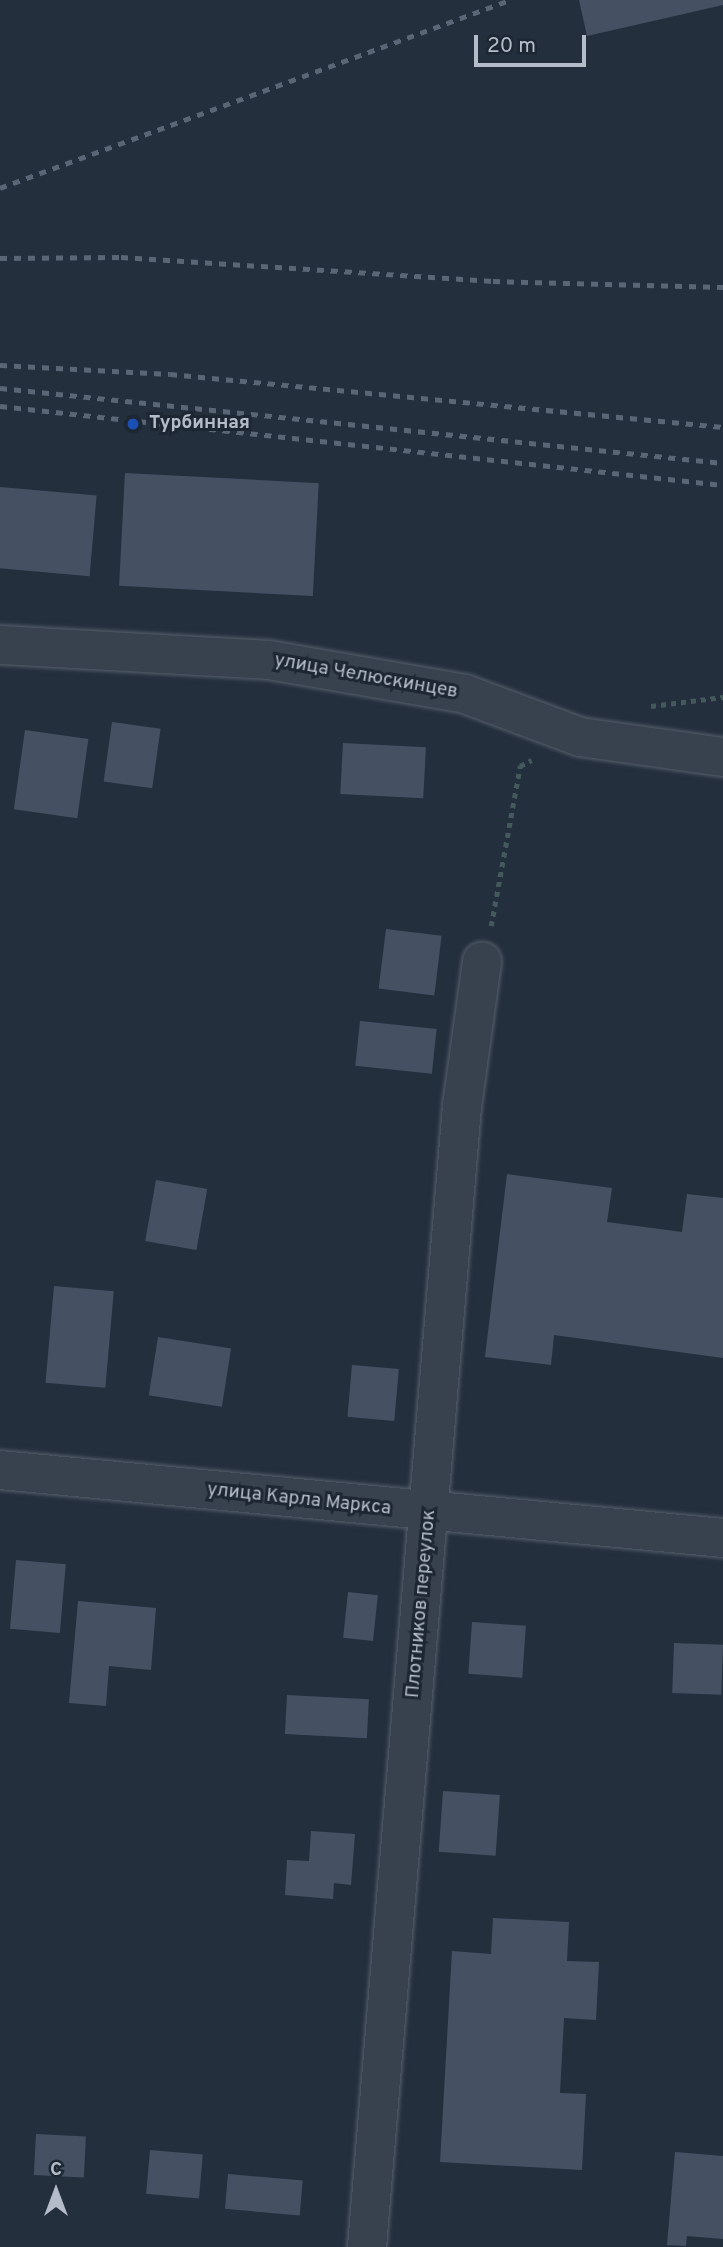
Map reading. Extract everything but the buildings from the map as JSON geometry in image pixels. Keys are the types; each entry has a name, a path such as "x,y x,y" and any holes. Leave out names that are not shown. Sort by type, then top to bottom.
{"street":[{"name":"улица Челюскинцев","path":"0,645 269,660 465,694 580,737 723,757"},
{"name":"Плотников переулок","path":"367,2247 462,1106 482,961"},
{"name":"улица Карла Маркса","path":"0,1470 429,1513 723,1538"}],"path":[{"path":"645,708 723,697"},
{"path":"482,961 506,870 520,766 580,737"}],"railway":[{"path":"0,188 510,0"},
{"path":"0,258 121,257 493,281 723,287"},
{"path":"0,365 170,374 723,427"},
{"path":"0,388 723,463"},
{"path":"0,406 723,485"}],"place":[{"name":"Турбинная","path":"133,424"}]}
